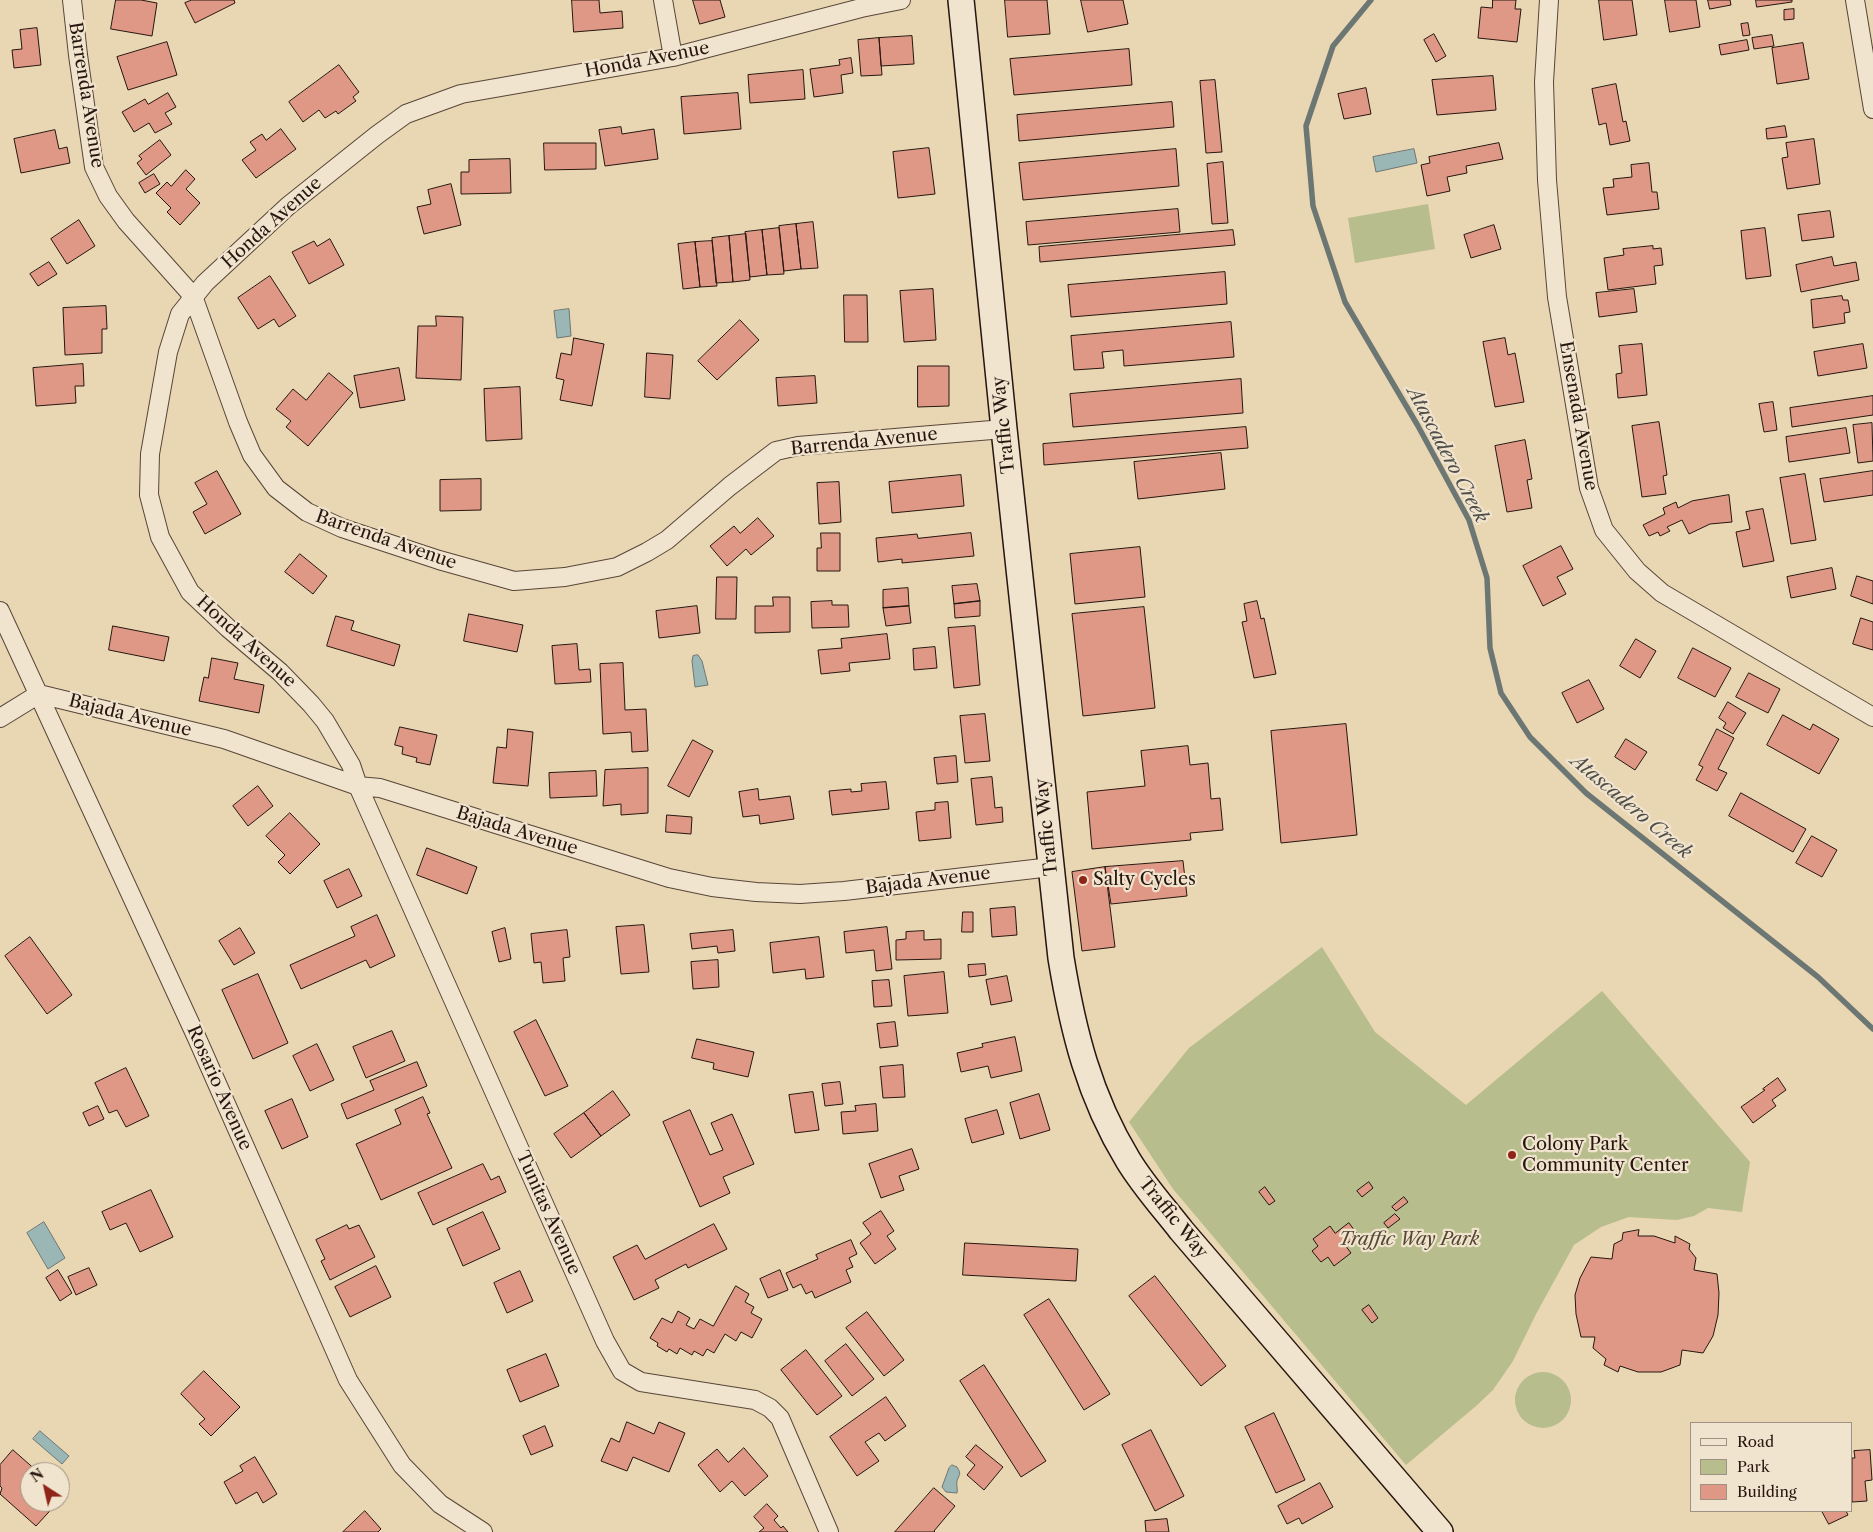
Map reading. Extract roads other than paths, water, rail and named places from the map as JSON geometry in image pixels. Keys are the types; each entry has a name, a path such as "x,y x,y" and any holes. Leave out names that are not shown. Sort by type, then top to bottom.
{"street":[{"name":"Barrenda Avenue","path":"72,0 94,167 108,196 126,221 193,296 252,455 276,488 307,512 342,528 438,560 514,581 566,577 617,567 667,540 730,486 776,451 798,446 1004,429"},
{"path":"663,0 673,57"},
{"name":"Honda Avenue","path":"358,786 351,765 325,721 280,672 228,628 190,592 160,537 149,495 150,454 168,352 180,314 193,296 288,206 376,135 406,114 461,94 673,57 861,8 901,0"},
{"name":"Traffic Way","path":"961,0 1004,429 1061,958 1069,1006 1091,1086 1128,1161 1181,1230 1440,1532"},
{"name":"Ensenada Avenue","path":"1549,0 1544,82 1547,180 1557,297 1589,488 1604,530 1637,572 1662,593 1873,717"},
{"path":"1855,0 1873,109"},
{"name":"Rosario Avenue","path":"0,611 196,1036 348,1380 402,1465 440,1504 483,1532"},
{"path":"0,718 39,694"},
{"name":"Bajada Avenue","path":"39,694 224,739 358,786 380,788 669,878 712,888 800,894 844,891 1051,867"},
{"name":"Tunitas Avenue","path":"358,786 605,1341 622,1372 641,1382 696,1389 755,1400 770,1408 780,1418 829,1532"}],"water":[{"path":"1414,149 1417,163 1376,172 1373,157"},
{"path":"569,309 571,336 557,338 554,311"},
{"path":"698,655 702,661 708,685 695,687 692,661 693,656"},
{"path":"44,1222 65,1258 48,1269 27,1233"},
{"path":"40,1431 69,1456 64,1462 60,1462 33,1439"},
{"path":"952,1465 957,1467 960,1473 957,1482 957,1493 946,1492 942,1487"}],"waterway":[{"name":"Atascadero Creek","path":"1371,0 1333,46 1306,126 1313,206 1345,302 1418,426 1469,520 1487,578 1490,648 1501,693 1530,737 1586,793 1818,977 1873,1029"}],"place":[{"name":"Salty Cycles","path":"1083,880"},
{"name":"Colony Park Community Center","path":"1512,1155"}],"park label":[{"name":"Traffic Way Park","path":"1409,1240"}]}
